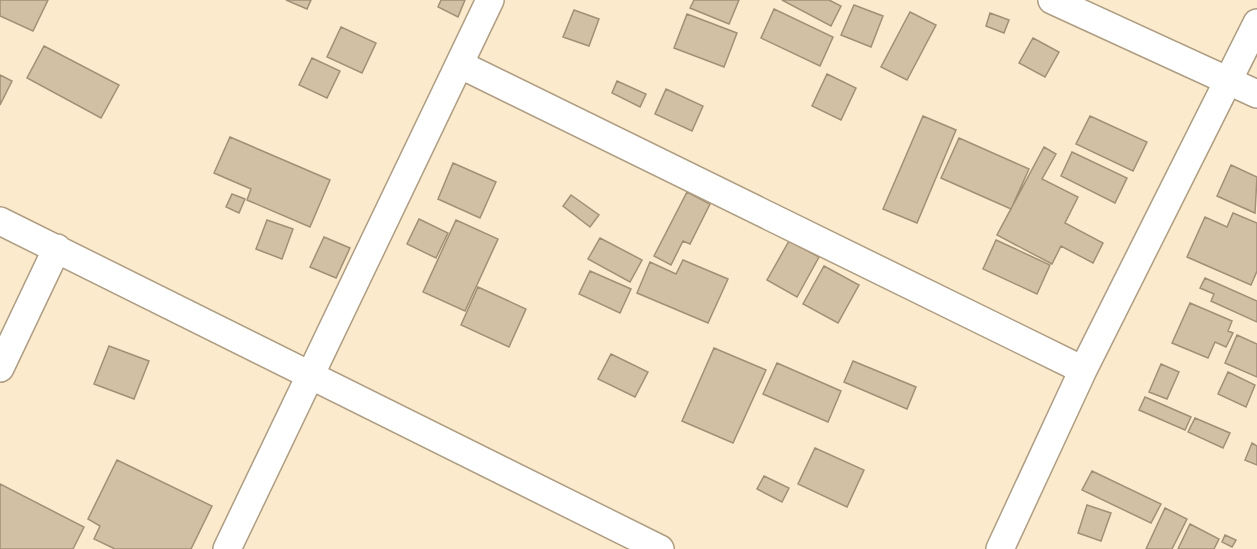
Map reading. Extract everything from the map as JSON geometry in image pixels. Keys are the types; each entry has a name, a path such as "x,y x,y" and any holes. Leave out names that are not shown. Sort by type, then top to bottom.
{"street":[{"path":"227,549 461,65 490,0"},
{"path":"1052,0 1229,79 1257,94"},
{"path":"1000,549 1083,370 1257,23"},
{"path":"461,65 1083,370"},
{"path":"0,221 660,549"},
{"path":"0,368 57,248"}],"building":[{"path":"0,0 48,0 33,31 0,16"},
{"path":"286,0 311,0 307,9"},
{"path":"441,0 465,0 458,17 438,7"},
{"path":"694,0 739,0 729,24 690,8"},
{"path":"782,0 829,0 841,6 831,26"},
{"path":"854,5 883,16 871,47 841,35"},
{"path":"774,9 833,37 820,66 761,38"},
{"path":"574,10 599,19 589,46 563,37"},
{"path":"910,12 936,25 907,80 881,67"},
{"path":"990,13 1009,20 1004,33 986,26"},
{"path":"687,14 737,33 724,67 674,48"},
{"path":"341,27 376,43 362,73 327,57"},
{"path":"1033,38 1059,52 1045,77 1019,63"},
{"path":"44,46 119,85 101,118 27,78"},
{"path":"312,58 340,71 327,98 299,85"},
{"path":"827,74 856,88 841,120 812,106"},
{"path":"0,75 12,81 0,105"},
{"path":"617,81 646,94 640,107 612,93"},
{"path":"666,89 703,106 692,131 655,114"},
{"path":"923,116 956,130 917,223 883,209"},
{"path":"1090,116 1147,142 1133,171 1076,144"},
{"path":"230,137 330,180 310,227 247,200 251,189 214,173"},
{"path":"959,138 1029,169 1011,209 941,178"},
{"path":"1044,147 1056,154 1042,179 1078,197 1065,223 1103,243 1093,263 1061,246 1052,264 997,235"},
{"path":"1072,152 1127,178 1115,203 1061,176"},
{"path":"453,163 496,182 480,218 438,199"},
{"path":"1231,165 1257,177 1255,213 1217,196"},
{"path":"687,192 710,204 690,244 683,241 671,265 654,256"},
{"path":"232,194 245,199 239,213 226,207"},
{"path":"571,195 599,215 590,227 563,206"},
{"path":"1233,213 1257,223 1257,271 1251,285 1187,257 1205,217 1227,227"},
{"path":"419,219 448,233 436,258 407,244"},
{"path":"267,220 293,229 282,259 256,249"},
{"path":"456,220 498,239 465,311 423,292"},
{"path":"324,237 350,248 336,278 310,267"},
{"path":"600,238 642,260 630,282 588,259"},
{"path":"996,240 1050,265 1037,294 983,269"},
{"path":"789,241 819,257 797,297 767,280"},
{"path":"683,260 728,279 708,323 637,293 650,262 676,274"},
{"path":"824,266 859,285 838,323 803,304"},
{"path":"590,271 631,289 620,313 579,294"},
{"path":"1205,278 1257,301 1257,322 1211,301 1214,294 1200,288"},
{"path":"478,287 526,309 509,347 461,325"},
{"path":"1190,303 1232,321 1228,331 1233,333 1226,347 1215,342 1208,358 1172,343"},
{"path":"1237,335 1257,344 1257,377 1225,363"},
{"path":"109,346 149,361 134,399 94,384"},
{"path":"714,348 766,370 733,443 682,421"},
{"path":"611,354 648,372 635,397 598,379"},
{"path":"853,361 916,387 907,409 844,382"},
{"path":"777,363 841,391 828,422 763,394"},
{"path":"1161,364 1179,372 1167,399 1149,392"},
{"path":"1228,372 1255,385 1246,407 1218,394"},
{"path":"1145,397 1191,417 1185,430 1139,410"},
{"path":"1195,418 1230,433 1223,448 1188,432"},
{"path":"1252,443 1257,446 1257,465 1245,460"},
{"path":"815,448 864,470 847,507 798,484"},
{"path":"117,460 212,506 191,549 115,549 94,539 100,526 88,519"},
{"path":"1092,471 1161,504 1151,523 1082,490"},
{"path":"764,476 789,488 782,502 757,489"},
{"path":"0,484 84,527 73,549 0,549"},
{"path":"1087,505 1111,513 1101,541 1078,533"},
{"path":"1165,508 1187,519 1172,549 1146,549"},
{"path":"1190,524 1219,539 1214,549 1178,549"},
{"path":"1225,535 1236,540 1232,547 1222,542"}]}
